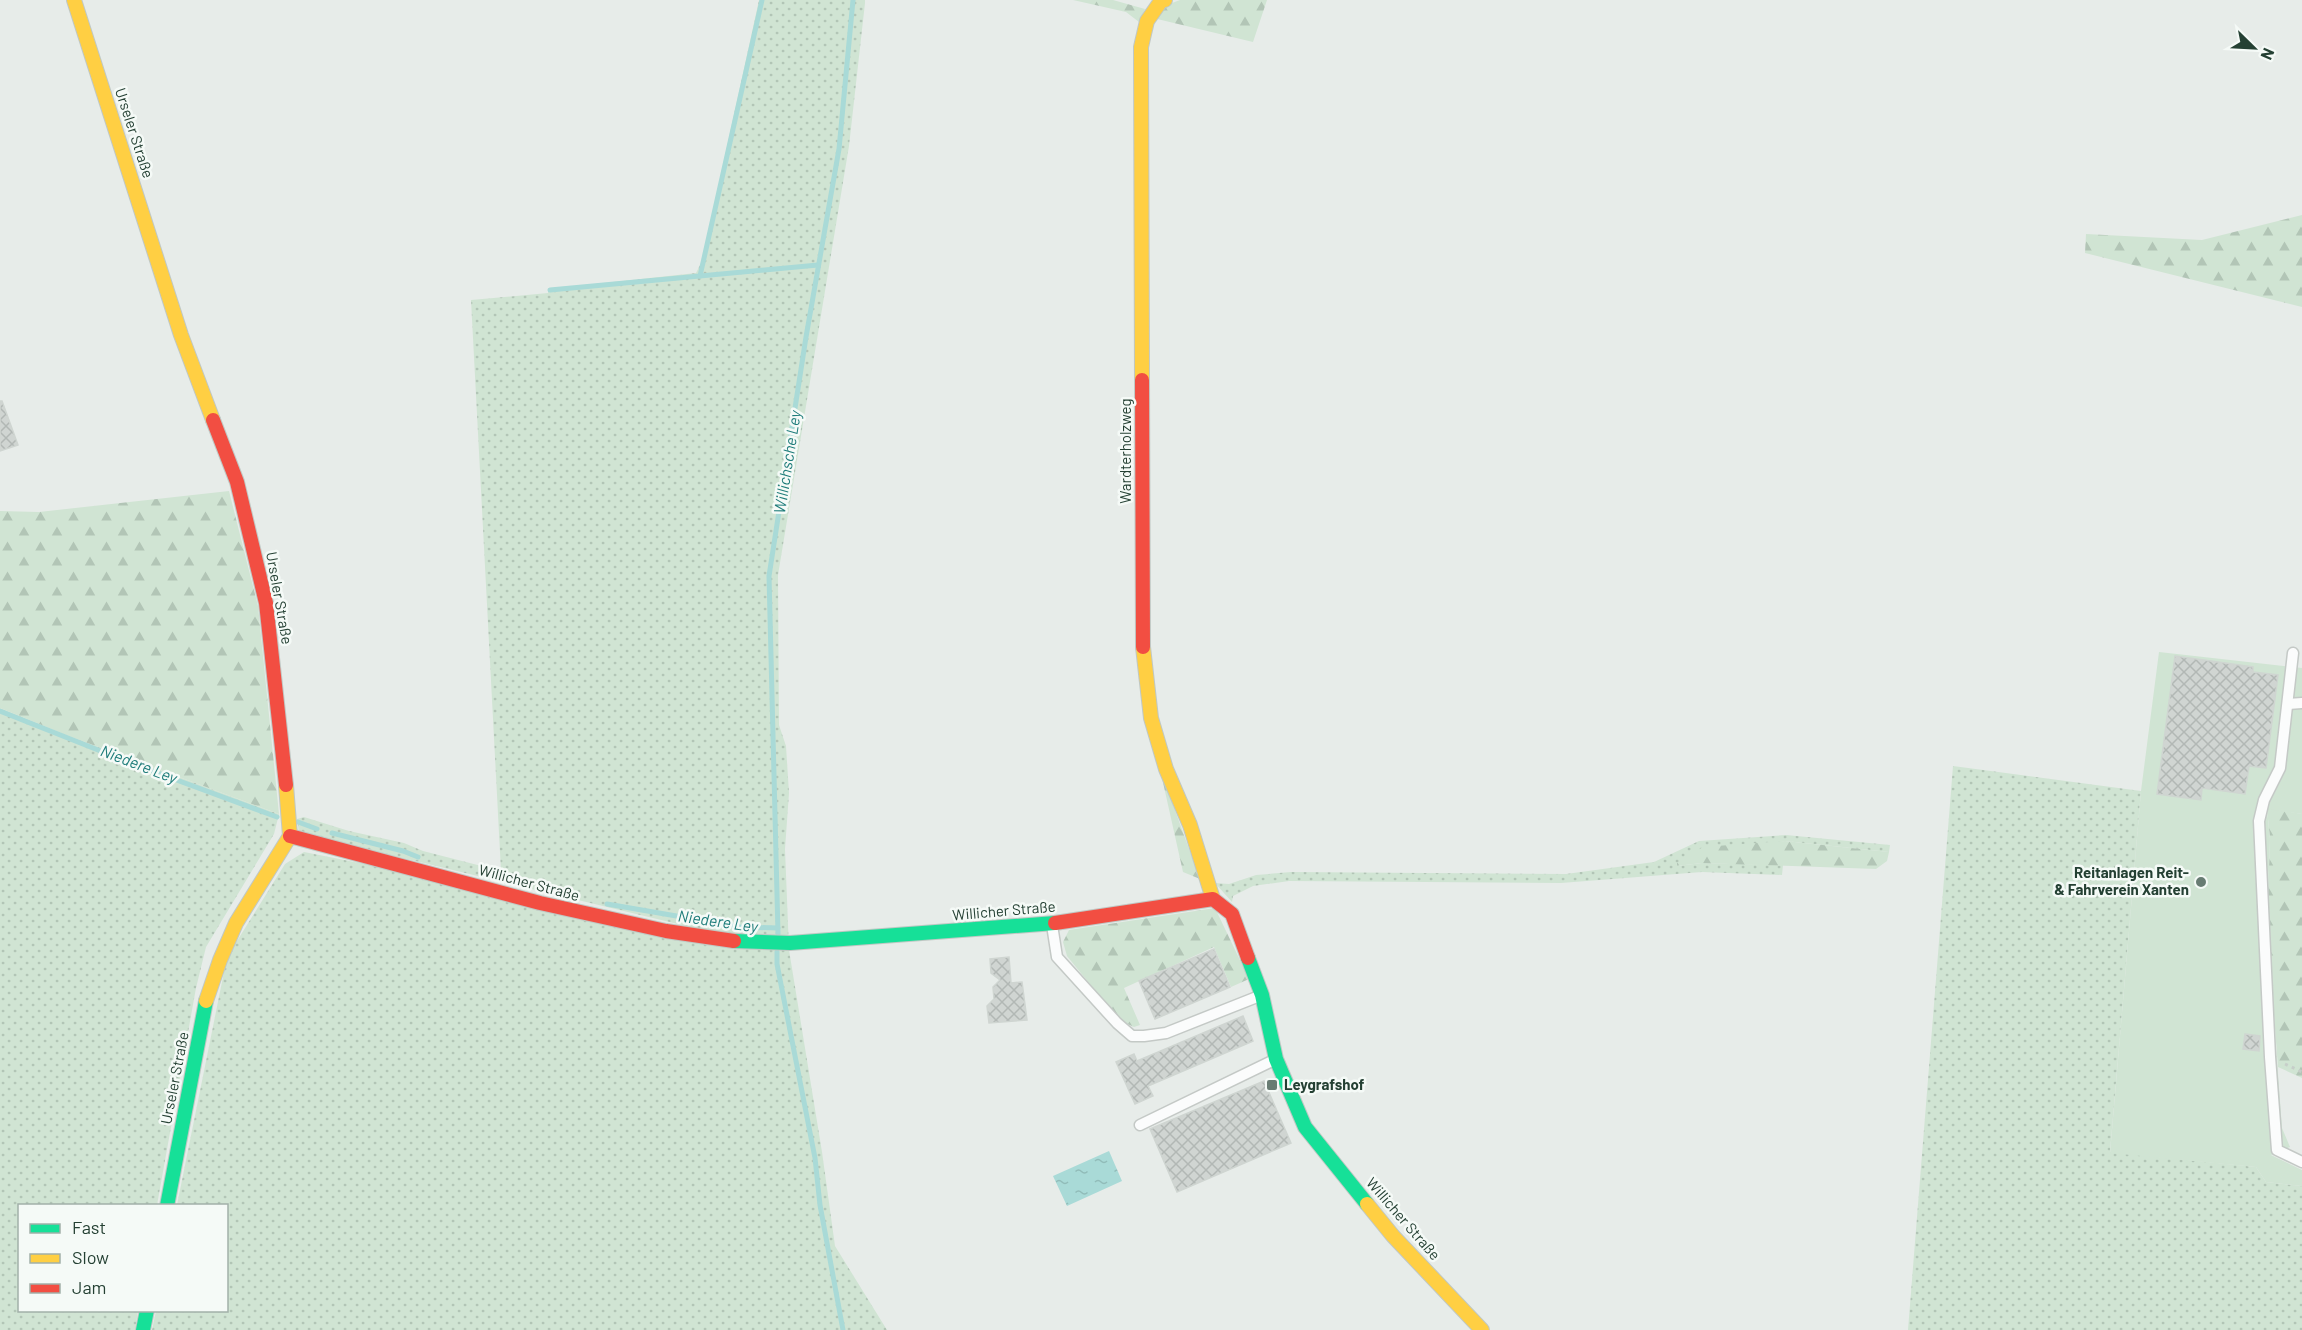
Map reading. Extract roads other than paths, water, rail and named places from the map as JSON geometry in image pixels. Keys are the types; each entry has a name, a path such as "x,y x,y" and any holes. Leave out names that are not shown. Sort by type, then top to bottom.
{"street":[{"name":"Urseler Straße","path":"74,0 181,335 237,482 266,603 281,728 290,836 236,923 220,960 206,1002 167,1204"},
{"name":"Wardterholzweg","path":"1165,0 1147,21 1141,47 1143,643 1152,718 1166,769 1190,825 1213,899"},
{"name":"Willicher Straße","path":"290,836 566,910 715,940 763,944 1052,924 1213,899 1232,914 1262,995 1276,1059 1305,1127 1393,1236 1482,1330"},
{"path":"143,1330 147,1312"}],"lane":[{"path":"2293,653 2280,768 2264,800 2259,821 2270,1057 2277,1150 2302,1162"},
{"path":"2288,704 2302,703"},
{"path":"1052,924 1057,957 1117,1023 1132,1036 1166,1032 1262,995"},
{"path":"1140,1125 1276,1059"}],"water":[{"path":"1109,1151 1122,1181 1067,1206 1053,1176"}],"waterway":[{"path":"700,276 762,0"},
{"name":"Willichsche Ley","path":"778,934 769,576 806,337 839,149 853,0"},
{"path":"550,290 818,265"},
{"name":"Niedere Ley","path":"0,711 136,765 277,817"},
{"name":"Niedere Ley","path":"298,822 317,829"},
{"name":"Niedere Ley","path":"332,833 418,857"},
{"name":"Niedere Ley","path":"607,904 740,927 778,928"},
{"name":"Niedere Ley","path":"777,952 777,964 815,1158 820,1205 843,1330"}],"place":[{"name":"Reitanlagen Reit- & Fahrverein Xanten","path":"2201,882"},
{"name":"Leygrafshof","path":"1272,1085"}]}
